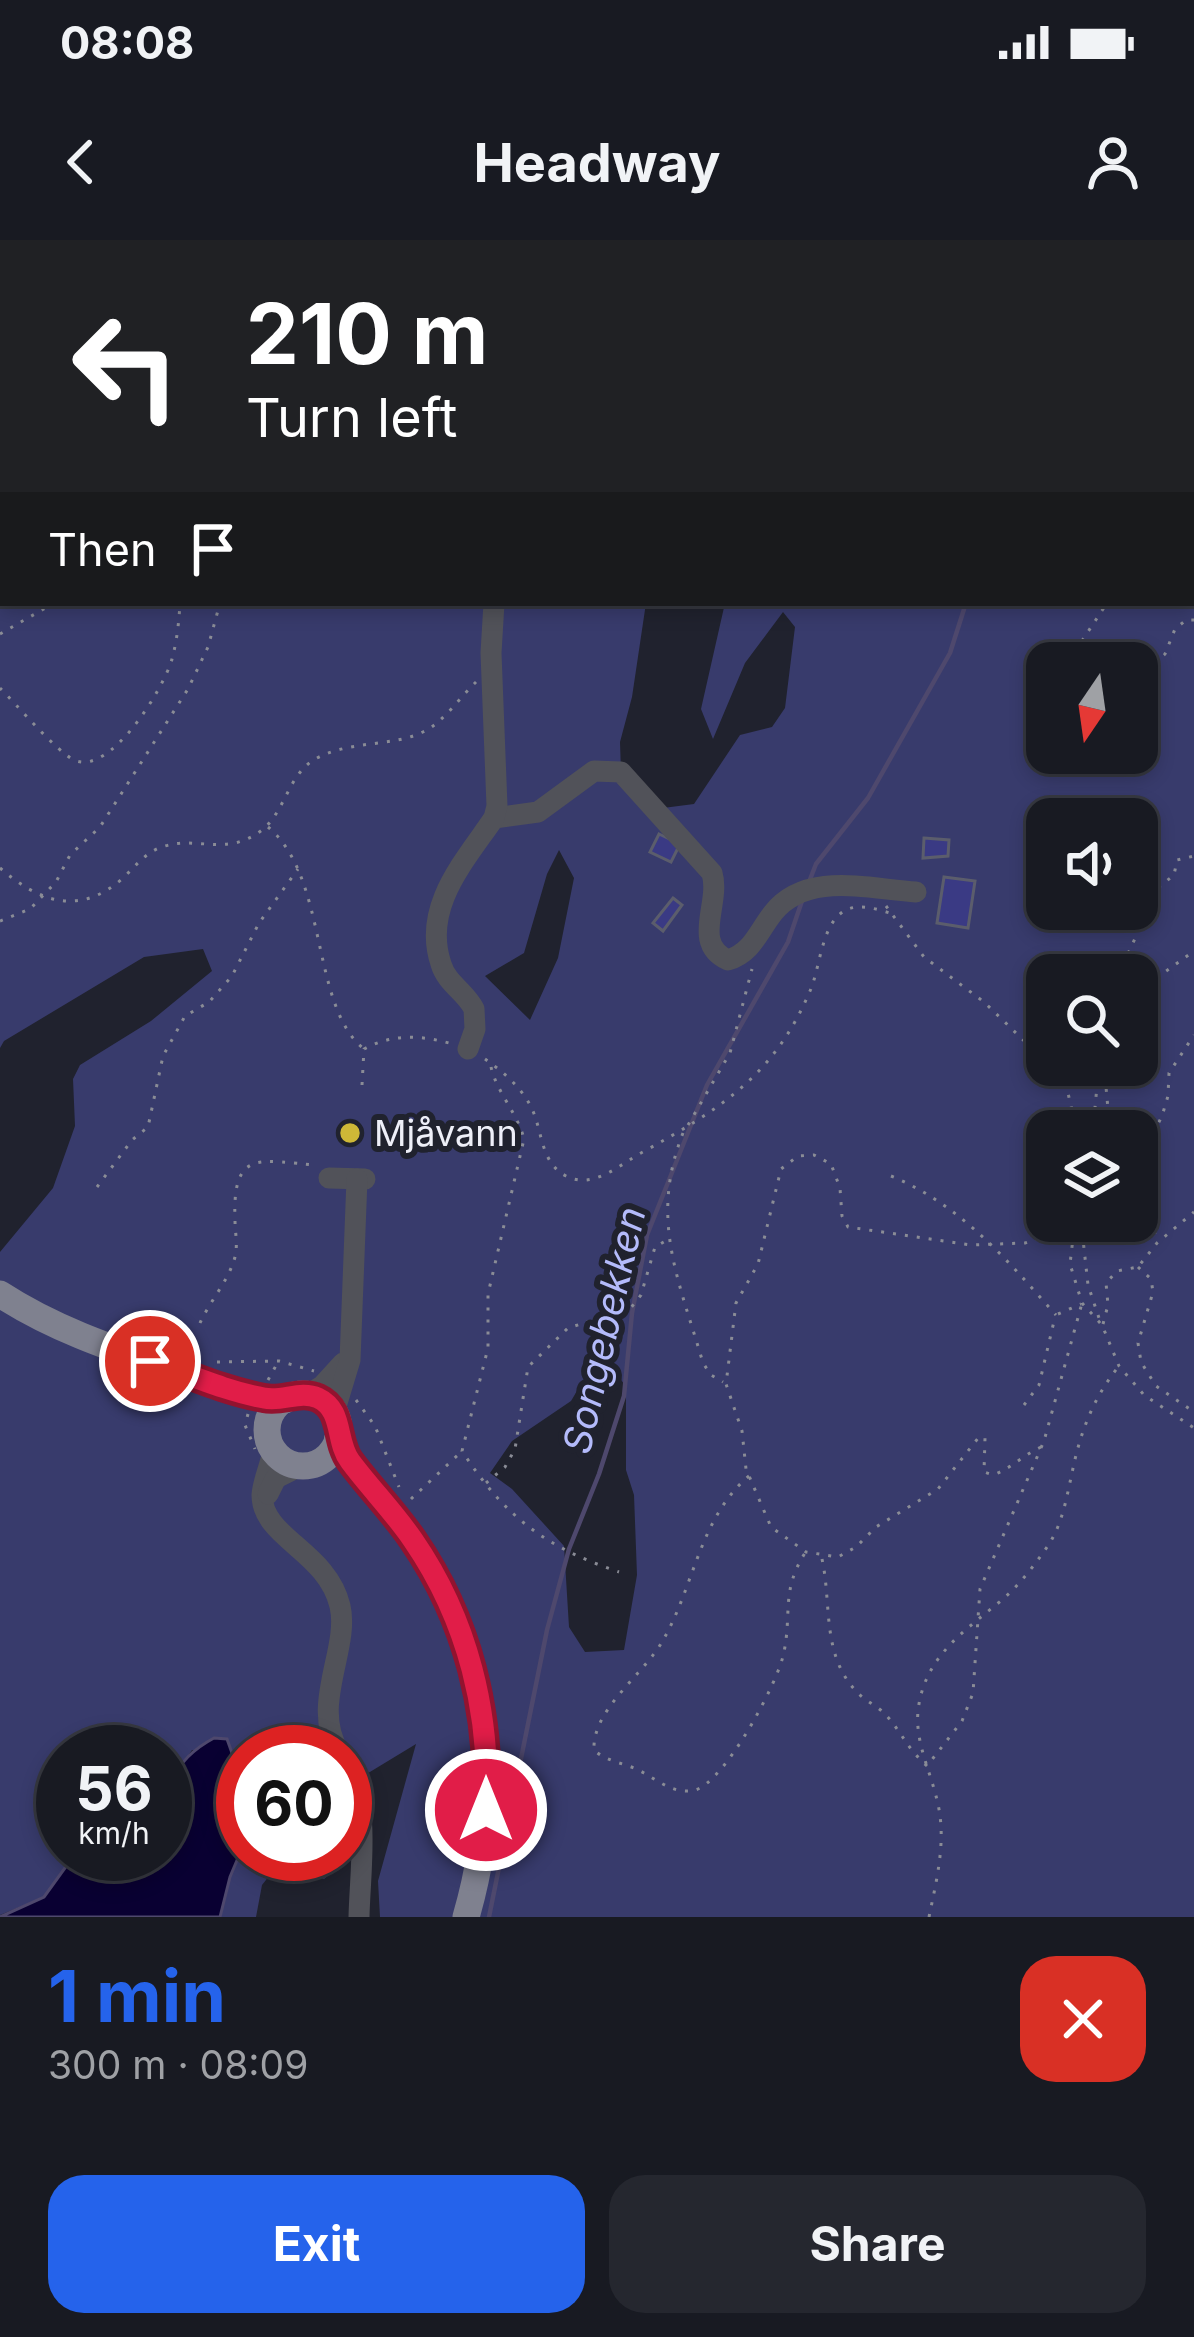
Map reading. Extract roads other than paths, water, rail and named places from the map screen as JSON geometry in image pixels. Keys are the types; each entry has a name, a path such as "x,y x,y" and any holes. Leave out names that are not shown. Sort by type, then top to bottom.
{"main road":[{"path":"0,1294 74,1334 226,1389 322,1402"},
{"path":"226,1389 285,1461 309,1464 368,1485"},
{"path":"270,1439 271,1415 322,1402"},
{"path":"309,1464 331,1453 322,1402"},
{"path":"322,1402 368,1485 404,1526 431,1568 458,1625 477,1685 487,1760 486,1810 466,1917"}],"street":[{"path":"468,1049 475,1029 474,1010 440,964 436,915 449,883 494,818 494,606"},
{"path":"494,818 538,812 594,771 621,772 712,874 717,890 708,937 714,952 728,959 748,950 772,913 797,892 827,886 916,892"},
{"path":"322,1402 349,1352 361,1179 329,1172"},
{"path":"270,1439 262,1492 265,1506 274,1527 310,1554 327,1575 343,1622 333,1663 331,1725"},
{"path":"265,1506 276,1478 309,1464"},
{"path":"359,1881 359,1917"}],"waterway":[{"name":"Songebekken","path":"809,882 816,864 868,798 950,653 965,606"},
{"name":"Songebekken","path":"489,1917 547,1630 569,1549 624,1396 632,1313 647,1235 707,1085 788,942 803,898"}],"place":[{"name":"Mjåvann","path":"350,1133"}]}
